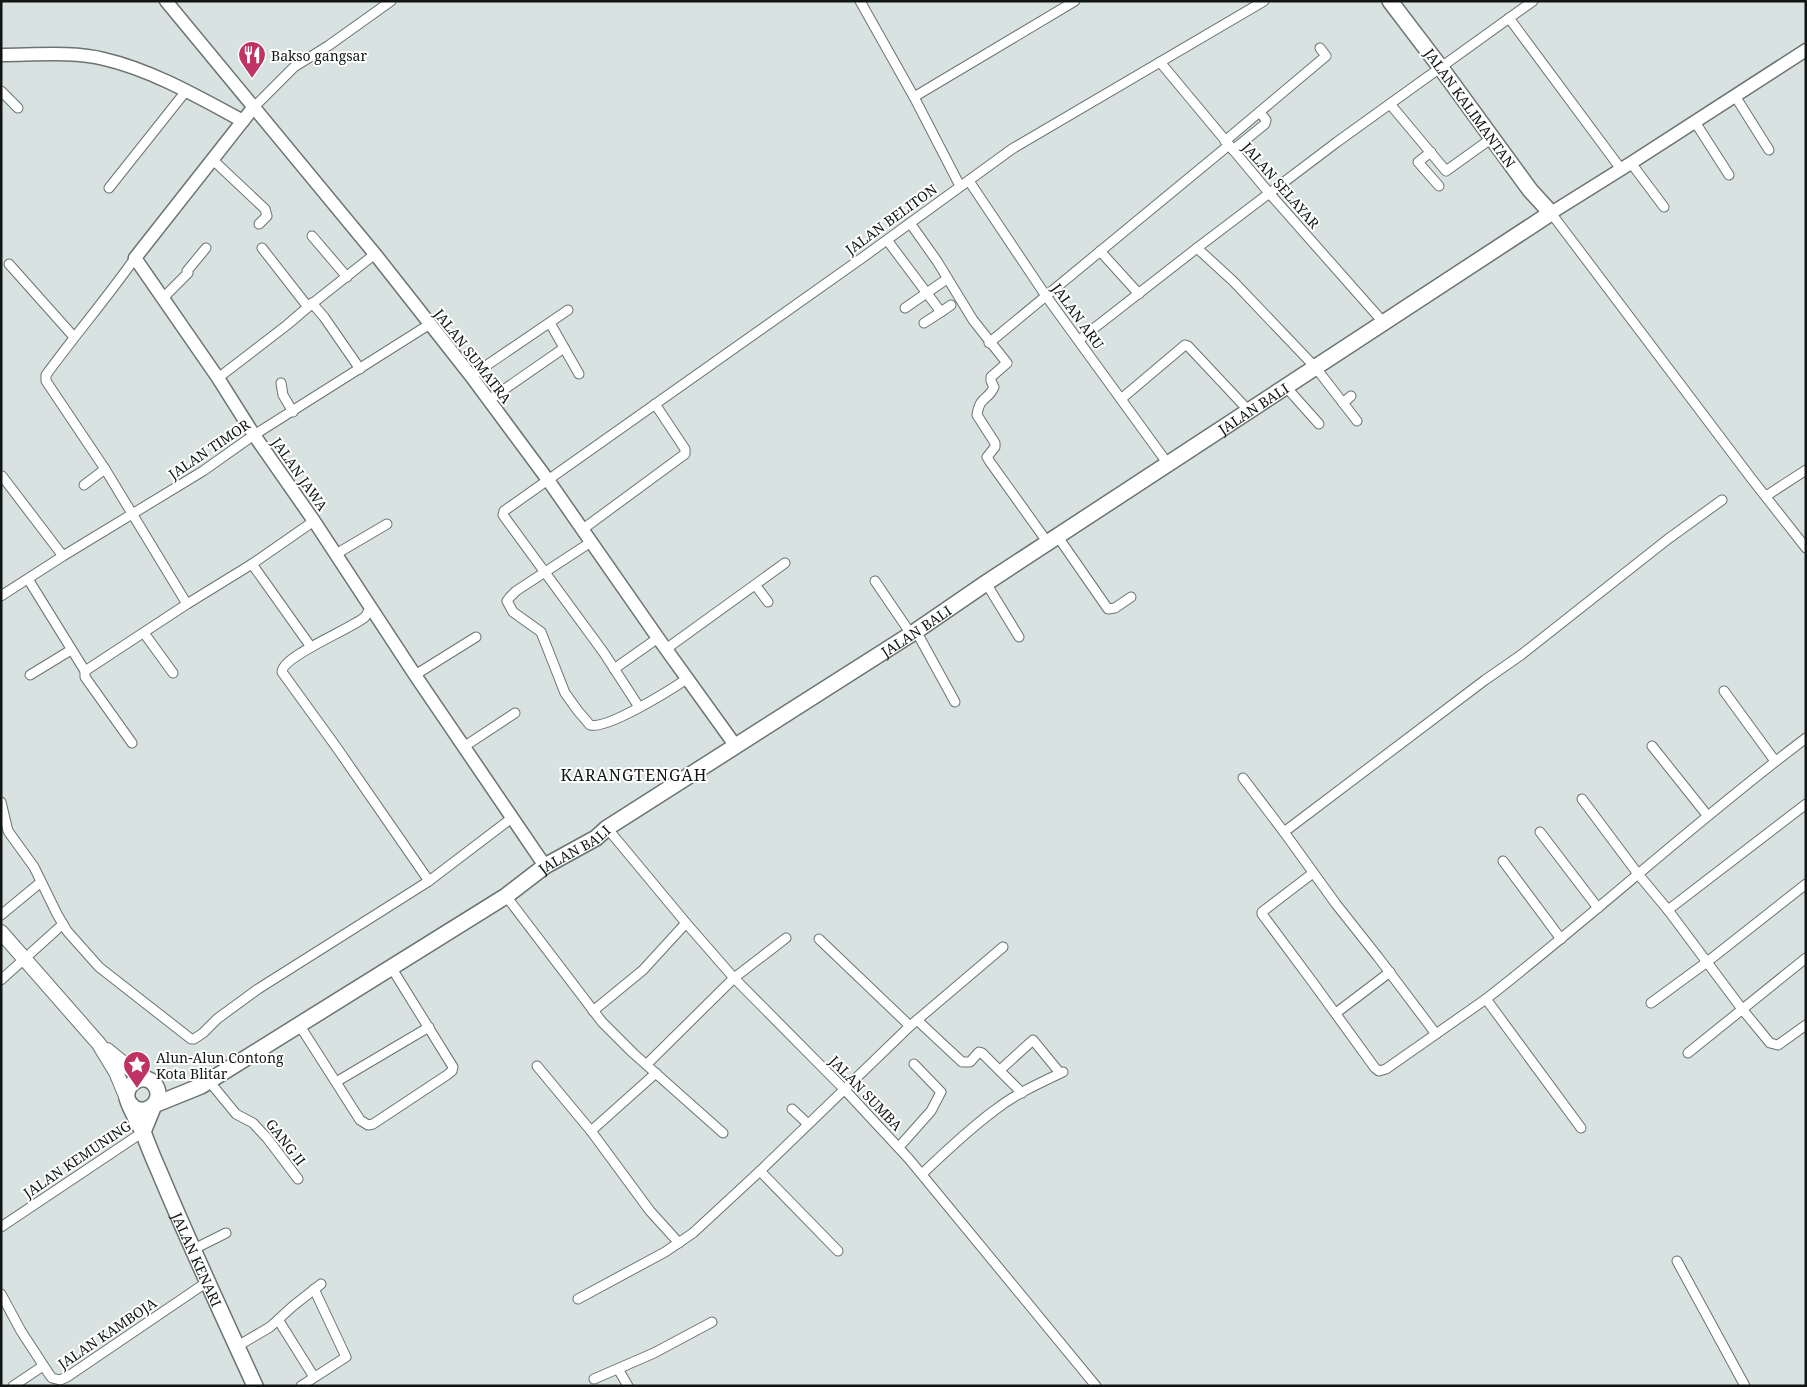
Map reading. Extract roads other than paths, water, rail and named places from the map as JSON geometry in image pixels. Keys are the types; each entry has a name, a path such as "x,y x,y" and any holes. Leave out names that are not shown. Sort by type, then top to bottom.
{"highway":[{"name":"JALAN KALIMANTAN","path":"1390,1 1530,190 1551,213"},
{"name":"JALAN BALI","path":"154,1105 205,1084 506,896 545,866 601,834 735,745 914,632 1551,213"},
{"path":"154,1105 147,1110 138,1110 130,1105 127,1091 132,1082 142,1079 165,1088 205,1084"},
{"path":"142,1132 158,1095 152,1082"},
{"name":"JALAN KENARI","path":"128,1101 192,1250 255,1386"}],"main road":[{"name":"JALAN SUMATRA","path":"166,1 375,254 471,376 548,480 735,745"},
{"name":"JALAN BALI","path":"1551,213 1806,50"},
{"path":"1,55 104,58 186,91 243,121"},
{"path":"135,258 253,108"},
{"name":"JALAN JAWA","path":"135,258 218,378 254,435 314,521 545,866"},
{"path":"1,932 99,1044 116,1072 128,1101"},
{"path":"99,1044 130,1069 152,1082"}],"street":[{"path":"253,108 294,67 328,46 391,1"},
{"path":"860,1 914,97 960,186"},
{"path":"914,97 1075,1"},
{"name":"JALAN BELITON","path":"544,572 503,515 503,512 887,240 1012,149 1264,1"},
{"path":"1079,340 1337,142 1533,1"},
{"path":"1509,18 1626,166 1664,207"},
{"path":"989,343 1229,145 1326,56 1320,48"},
{"name":"JALAN SELAYAR","path":"1160,62 1270,194 1384,323"},
{"path":"1,90 18,108"},
{"path":"108,188 186,91"},
{"path":"1735,96 1769,150"},
{"path":"1390,104 1446,171 1492,138"},
{"path":"1229,145 1265,124 1266,120 1262,115"},
{"path":"1695,122 1729,175"},
{"path":"1430,152 1418,162 1439,186"},
{"path":"213,160 266,212 267,216 259,224"},
{"name":"JALAN ARU","path":"968,181 1046,296 1168,464"},
{"path":"1551,213 1806,548"},
{"path":"910,223 937,261 973,320 1007,364 991,377 994,387 992,392 980,401 978,408 977,415 996,443 988,457 1108,609 1115,608 1131,596"},
{"path":"312,236 347,277"},
{"path":"887,240 940,312"},
{"path":"163,298 188,273 187,271 206,248"},
{"path":"262,248 310,305 324,317 360,369"},
{"path":"1197,248 1233,281 1316,368 1357,421"},
{"path":"1100,251 1138,294"},
{"path":"218,378 287,326 310,305 375,254"},
{"path":"135,258 111,292 46,374 46,380 105,469 187,604"},
{"path":"10,264 74,337"},
{"path":"905,308 944,281"},
{"path":"924,323 951,305"},
{"path":"471,376 568,310"},
{"path":"550,323 579,374"},
{"name":"JALAN TIMOR","path":"1,596 203,471 254,435 430,324"},
{"path":"1121,400 1185,346 1188,346 1249,411"},
{"path":"489,400 564,348"},
{"path":"281,382 283,395 293,412"},
{"path":"1286,387 1319,424"},
{"path":"1343,403 1351,396"},
{"path":"583,529 685,454 685,449 655,404"},
{"path":"84,485 105,469"},
{"path":"1766,496 1806,470"},
{"path":"2,476 63,556"},
{"path":"1284,832 1520,655 1668,539 1722,500"},
{"path":"85,671 252,564 314,521"},
{"path":"336,554 387,524"},
{"path":"591,542 510,596 508,601 513,612 540,632 565,693 590,725 600,726 654,700 688,678"},
{"path":"666,649 756,586 785,563"},
{"path":"252,564 311,647"},
{"path":"544,572 640,707"},
{"path":"28,579 85,671 85,677 132,743"},
{"path":"875,581 914,632 955,702"},
{"path":"986,583 1019,637"},
{"path":"756,586 768,602"},
{"path":"372,607 364,617 311,647 284,666 282,672 429,881"},
{"path":"144,633 173,673"},
{"path":"415,674 476,637"},
{"path":"614,669 658,638"},
{"path":"30,675 71,650"},
{"path":"1724,690 1775,761"},
{"path":"465,746 515,713"},
{"path":"1313,873 1262,912 1262,914 1379,1071 1386,1069 1486,998 1561,939 1707,815 1806,738"},
{"path":"1652,746 1707,815"},
{"path":"1242,778 1436,1034"},
{"path":"1582,800 1668,910 1742,1010 1770,1043 1774,1045 1783,1042 1806,1025"},
{"path":"1,802 8,831 34,867 39,884 60,926 99,967 186,1037 194,1039 203,1033 217,1018 258,989 429,881 513,817"},
{"path":"1668,910 1806,804"},
{"path":"1540,832 1598,908"},
{"name":"JALAN SUMBA","path":"601,834 686,923 734,978 899,1147 1096,1386"},
{"path":"1503,861 1561,939"},
{"path":"1,915 39,884"},
{"path":"1651,1003 1707,962 1806,884"},
{"path":"506,896 592,1011 614,1034 723,1133"},
{"path":"592,1011 643,970 686,923"},
{"path":"1,980 60,926"},
{"path":"647,1064 724,987 786,938"},
{"path":"819,939 914,1023 962,1062 970,1062 979,1052 1022,1092"},
{"path":"578,1299 679,1243 693,1232 760,1171 914,1023 1003,947"},
{"path":"1688,1053 1806,958"},
{"path":"300,1026 360,1120 368,1125 373,1124 452,1071 453,1067 391,967"},
{"path":"1336,1013 1390,972"},
{"path":"1486,998 1581,1128"},
{"path":"336,1082 429,1027"},
{"path":"922,1174 995,1110 1022,1092 1061,1072 1032,1040 1000,1070"},
{"path":"899,1147 931,1111 942,1092 914,1064"},
{"path":"537,1066 591,1131 650,1211 679,1243"},
{"path":"591,1131 656,1073"},
{"name":"GANG II","path":"205,1084 236,1114 253,1123 267,1138 298,1179"},
{"path":"792,1109 808,1124"},
{"name":"JALAN KEMUNING","path":"1,1226 142,1132"},
{"path":"760,1171 838,1250"},
{"path":"192,1250 226,1233"},
{"path":"1677,1261 1745,1386"},
{"name":"JALAN KAMBOJA","path":"1,1294 43,1366 52,1378 60,1380 207,1282"},
{"path":"236,1347 278,1321 293,1306 318,1287 346,1357 301,1386"},
{"path":"278,1321 314,1377"},
{"path":"594,1380 654,1354 712,1322"},
{"path":"13,1386 43,1366"},
{"path":"618,1369 628,1386"}],"place":[{"name":"Bakso gangsar","path":"252,79"},
{"name":"Alun-Alun Contong Kota Blitar","path":"137,1089"}],"district":[{"name":"KARANGTENGAH","path":"634,775"}]}
